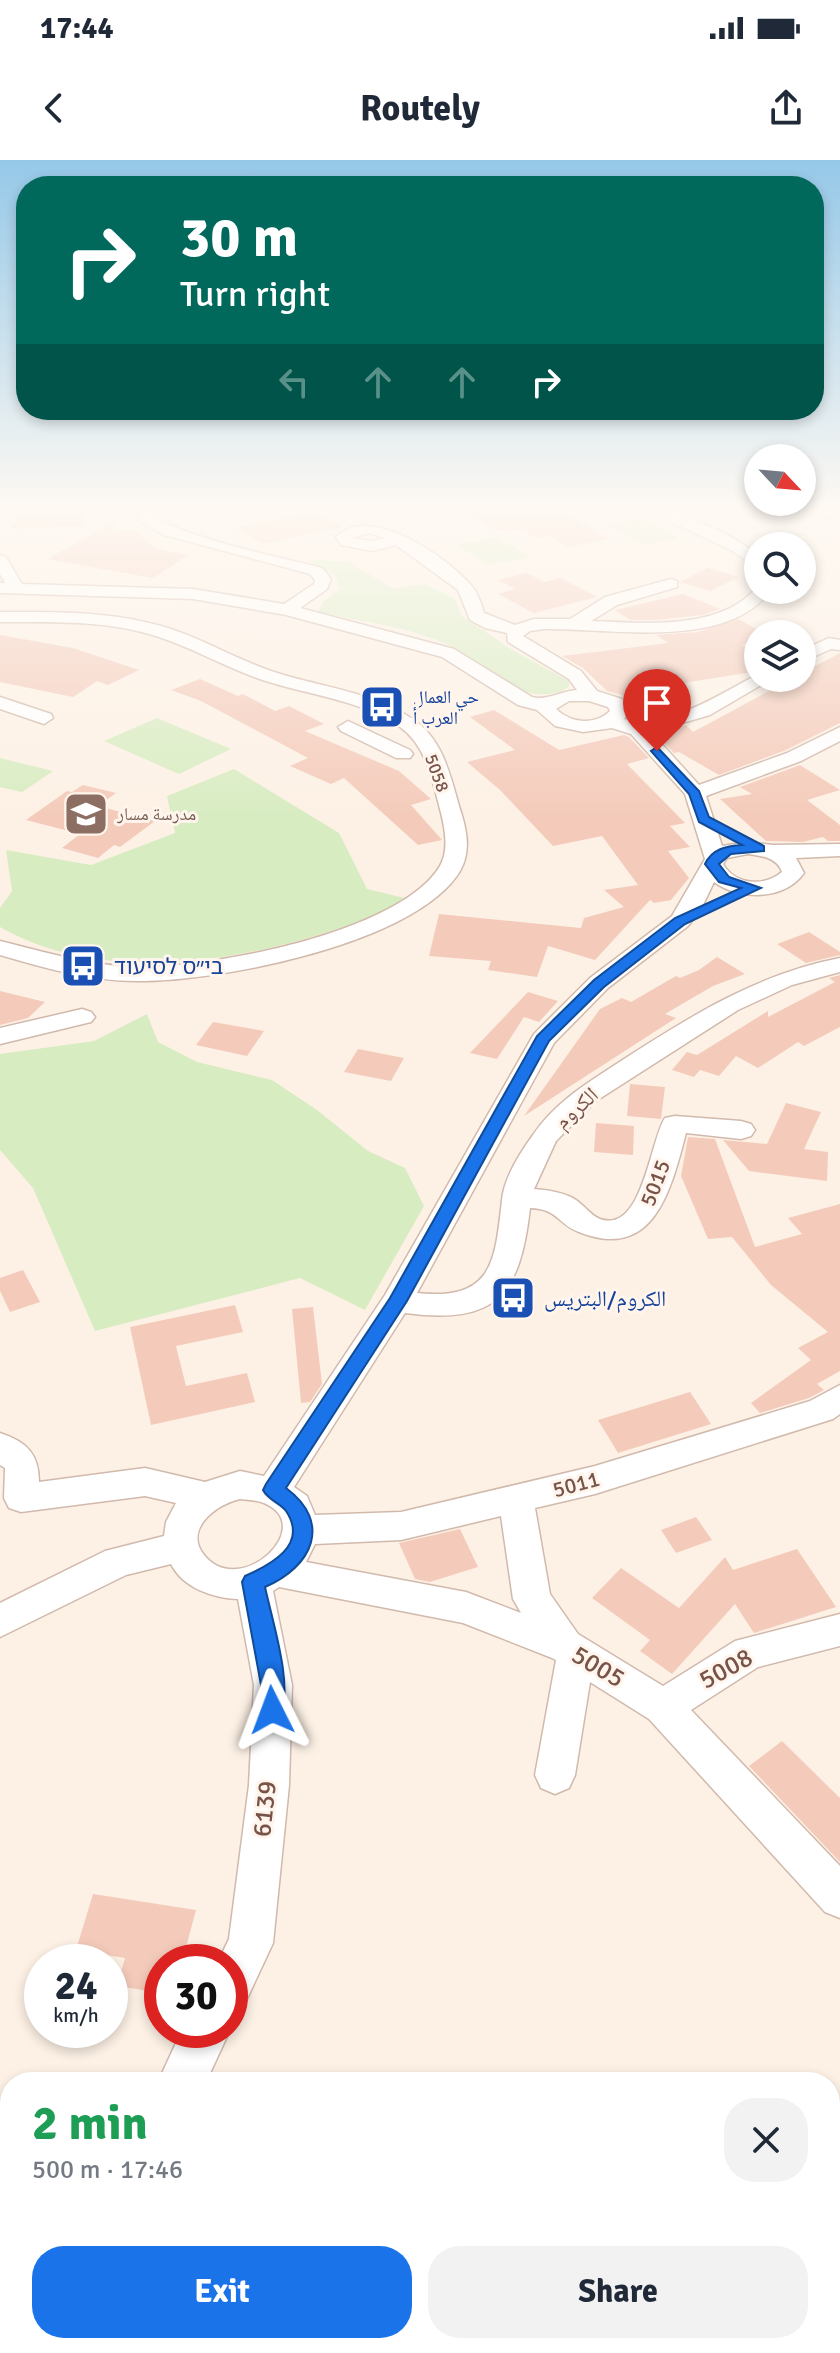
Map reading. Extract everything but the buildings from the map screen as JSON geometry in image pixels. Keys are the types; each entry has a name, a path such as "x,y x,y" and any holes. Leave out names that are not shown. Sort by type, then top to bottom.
{"street":[{"path":"292,611 448,653 525,701 546,707 553,718 567,724 586,726 611,721 618,717 619,707 608,699 590,695 559,697 546,707"},
{"path":"474,611 476,616 491,624 516,630 526,625 602,627 728,617 739,611"},
{"path":"572,625 594,611"},
{"name":"5058","path":"0,617 71,617 164,632 268,676 377,707 408,723 434,755 458,834 450,869 416,904 337,938 223,966 139,974 68,968 0,948"},
{"path":"516,630 514,638 575,675 590,695"},
{"path":"816,650 829,643 840,645"},
{"path":"638,730 703,711 744,689"},
{"path":"0,703 44,718"},
{"path":"611,721 638,730 695,793 713,861 724,880 754,888"},
{"path":"373,740 408,723"},
{"path":"348,727 403,754"},
{"path":"695,793 794,757 840,733"},
{"path":"704,819 729,836 766,850 792,865 793,873 788,880"},
{"path":"273,1490 397,1301 543,1039 599,983 680,921 690,909 713,861 728,850 840,851"},
{"path":"680,921 754,888 779,885 804,867 840,851"},
{"name":"الكروم","path":"397,1301 442,1306 472,1301 491,1288 504,1266 513,1235 515,1198 538,1145 564,1113 590,1092 732,1005 777,983 840,965"},
{"path":"0,1036 82,1017"},
{"name":"5015","path":"515,1198 553,1201 568,1208 577,1219 592,1228 613,1231 634,1224 648,1209 675,1124 741,1130"},
{"name":"5011","path":"303,1530 401,1526 595,1480 821,1410 840,1397"},
{"path":"0,1446 22,1463 21,1498 145,1482 207,1496"},
{"path":"240,1485 273,1490 295,1506 303,1530 296,1553 265,1577 234,1584 215,1581 199,1573 187,1561 181,1547 185,1519 194,1506 207,1496 240,1485"},
{"path":"516,1499 532,1599 570,1650 555,1775"},
{"path":"0,1621 118,1562 181,1547"},
{"name":"5005","path":"265,1577 466,1608 570,1650 663,1707 840,1897"},
{"name":"6139","path":"248,1949 269,1785 273,1685 265,1577"},
{"name":"5008","path":"663,1707 748,1653 840,1630"},
{"path":"186,2072 198,2048"}],"green space":[{"path":"460,611 462,616 514,651 569,681 569,686 553,693 528,693 439,641 405,630 318,612"},
{"path":"157,718 231,749 179,774 104,741"},
{"path":"0,758 53,771 22,792 0,787"},
{"path":"234,769 339,833 367,889 413,900 315,936 262,950 207,959 152,962 98,959 47,948 0,927 0,908 12,891 6,850 91,865 175,833 167,796"},
{"path":"147,1014 158,1042 197,1062 272,1080 317,1110 368,1151 405,1168 424,1206 365,1310 300,1278 95,1331 33,1188 0,1150 0,1054 94,1041"}],"place":[{"name":"حي العمال العرب أ","path":"382,707"},
{"name":"مدرسة مسار","path":"86,814"},
{"name":"בי״ס לסיעוד","path":"83,966"},
{"name":"الكروم/البتريس","path":"513,1298"}],"route":[{"path":"272,1710 273,1685 253,1582 278,1572 291,1560 300,1545 303,1530 295,1506 273,1490 397,1301 543,1039 599,983 680,921 754,888 724,880 713,870 712,864 720,853 728,850 759,849 704,819 695,793 657,751"}]}
